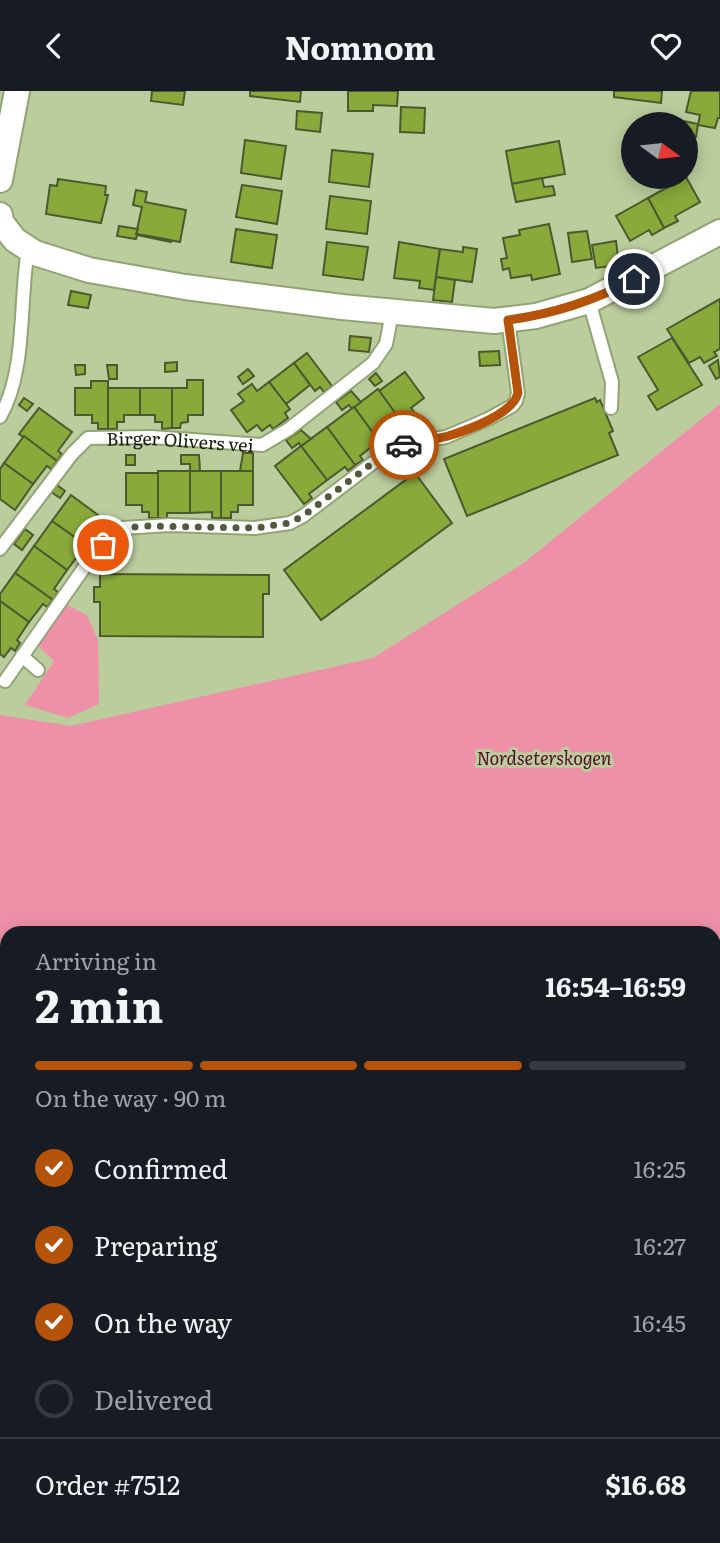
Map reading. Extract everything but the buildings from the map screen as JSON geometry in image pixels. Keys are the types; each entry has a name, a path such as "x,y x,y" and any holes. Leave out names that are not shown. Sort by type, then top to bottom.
{"street":[{"path":"0,180 17,91"},
{"path":"0,215 15,240 28,249 89,270 171,284 463,320 508,320 536,316 589,302 720,232"}],"lane":[{"path":"0,417 9,395 21,344 23,277 28,249"},
{"path":"589,302 612,382 611,408"},
{"name":"Birger Olivers vei","path":"0,549 72,454 88,438 151,437 262,445 289,429 373,363 386,344 392,313"},
{"path":"5,681 86,565 113,535 123,529 170,525 256,528 289,523 393,449 416,441 446,437 504,411 516,401 518,393 508,320"},
{"path":"22,656 38,670"}],"green space":[{"name":"Nordseterskogen","path":"720,404 720,926 0,926 0,715 71,726 373,658 525,562"},
{"path":"67,605 87,615 98,640 99,704 68,718 25,705 54,661 38,646"}],"way so far":[{"path":"103,545 123,529 142,526 256,528 289,523 303,516 382,456 404,445"}],"route":[{"path":"404,445 446,437 512,406 518,393 508,320 536,316 589,302 634,279"}]}
